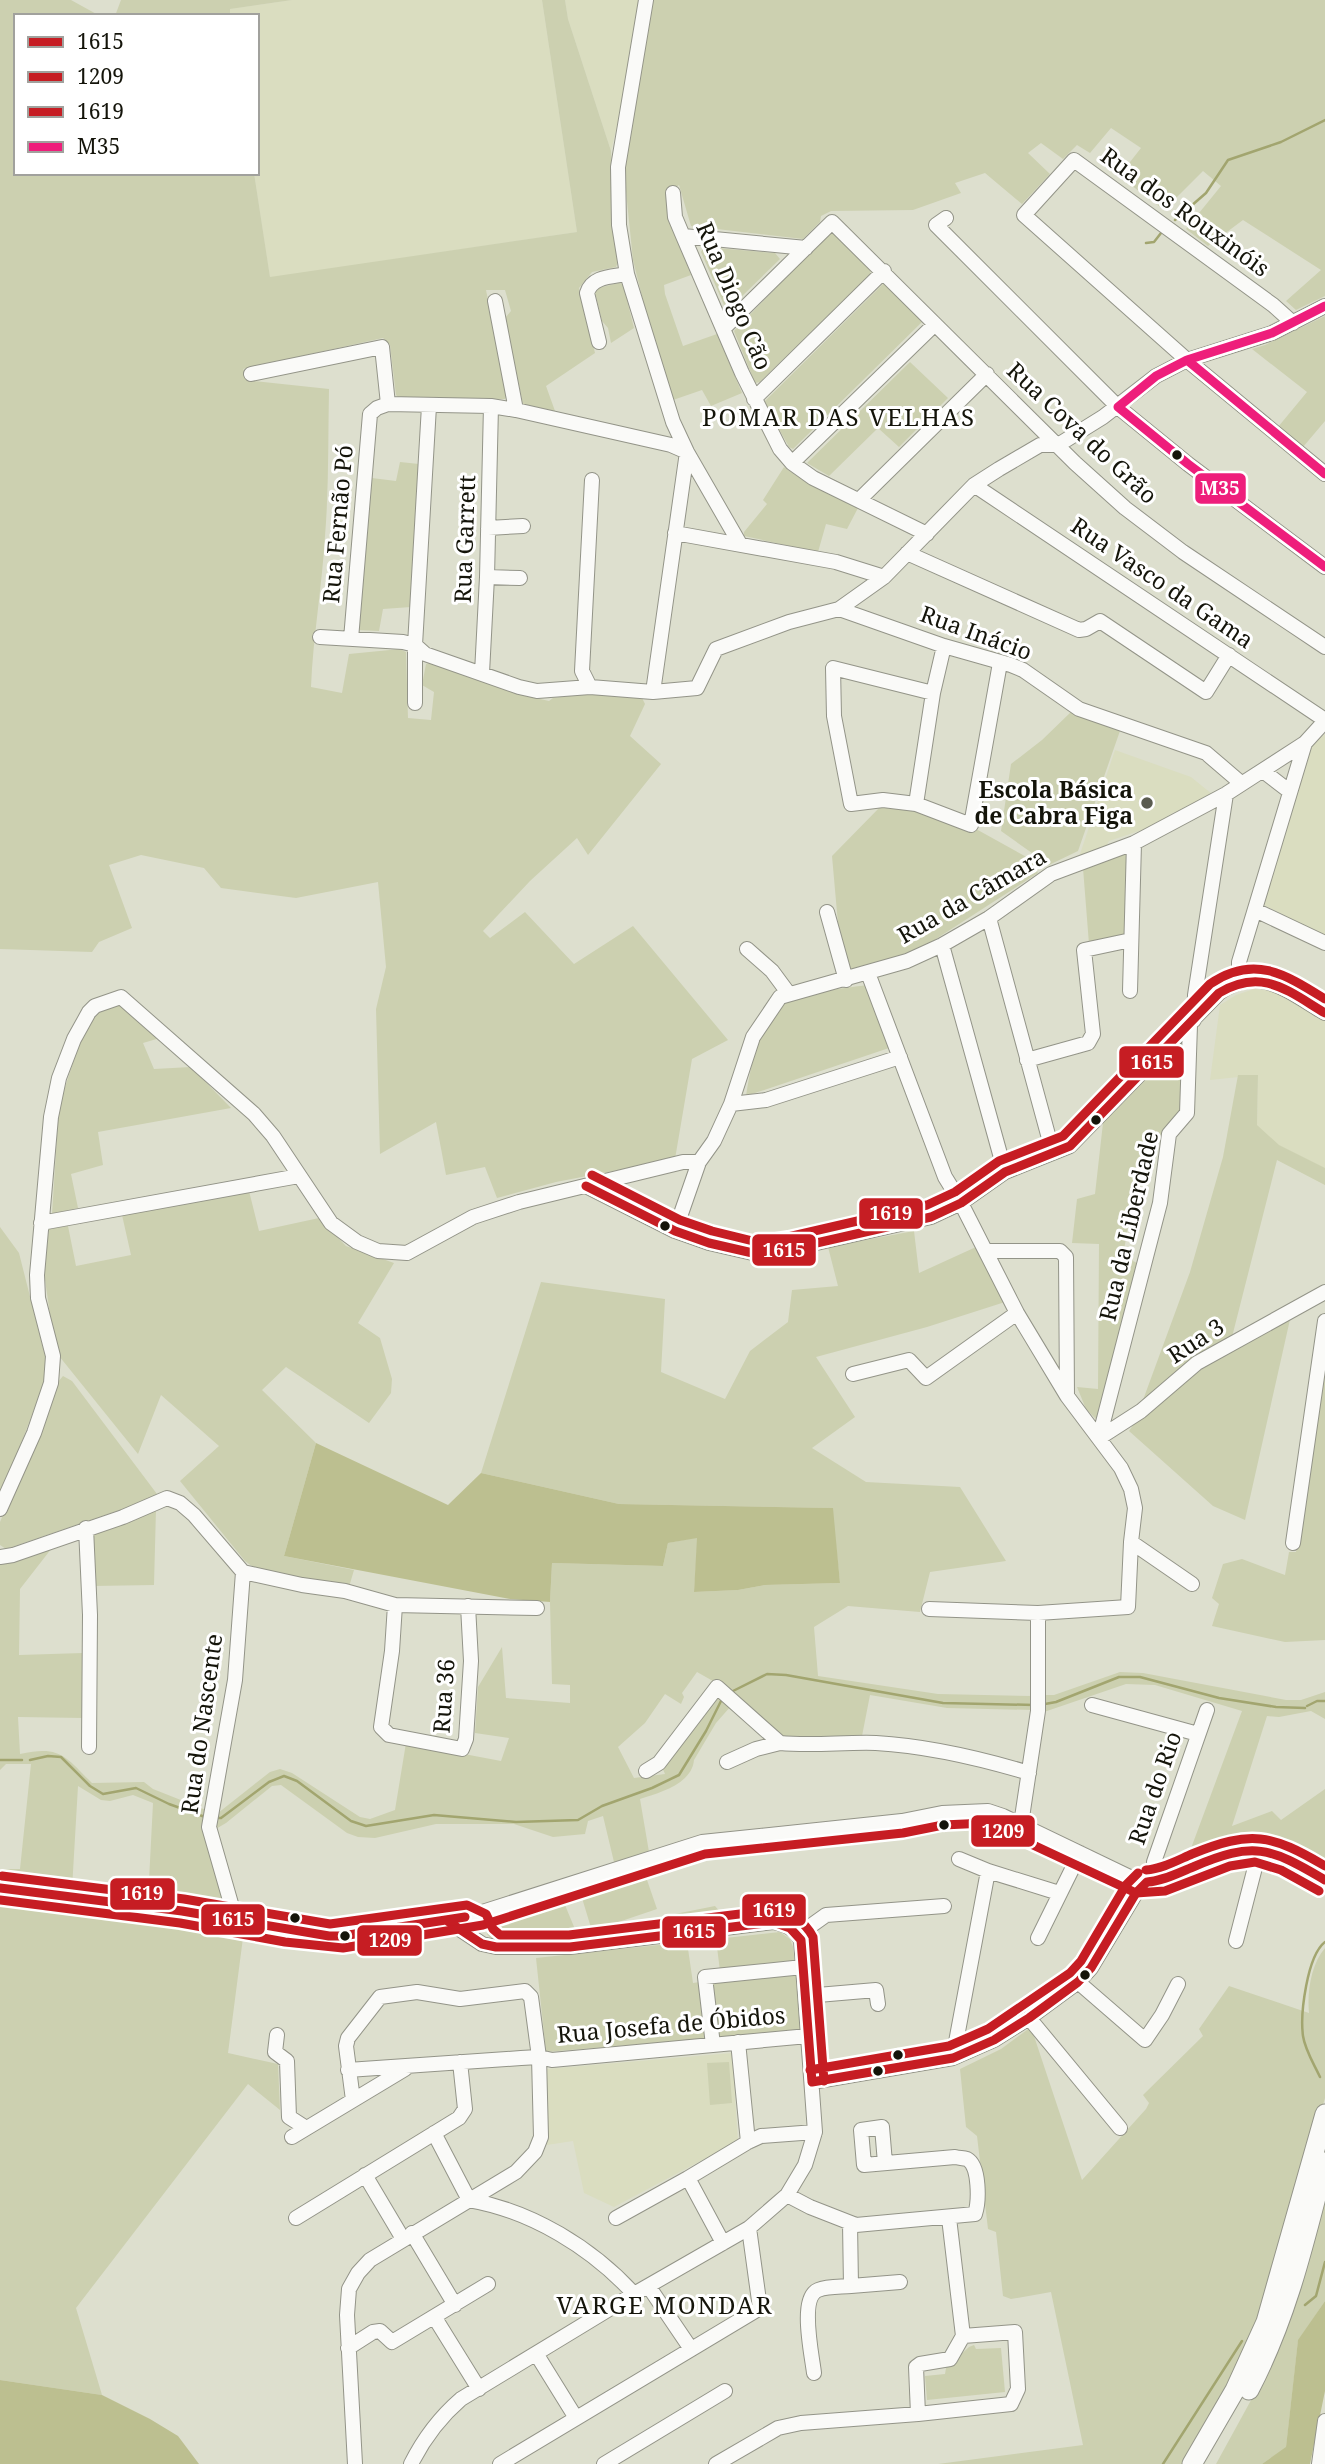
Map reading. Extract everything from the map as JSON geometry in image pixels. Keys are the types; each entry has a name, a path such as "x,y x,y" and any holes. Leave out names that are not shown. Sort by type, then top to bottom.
{"main road":[{"path":"1192,2464 1235,2390 1266,2322 1325,2113"},
{"path":"1207,2464 1246,2396 1272,2343 1291,2288 1325,2162"}],"street":[{"path":"646,0 618,167 619,225 627,274 673,422 687,453 740,544"},
{"name":"Rua dos Rouxinóis","path":"1187,360 1024,215 1074,160 1273,305 1293,323"},
{"name":"Rua Diogo Cão","path":"673,193 675,217 754,399 780,449 792,463 813,478 927,534"},
{"path":"946,218 936,225 1118,407 1188,464 1325,567"},
{"name":"Rua Cova do Grão","path":"806,248 832,222 1125,508 1183,552 1325,647"},
{"path":"683,236 806,248"},
{"path":"723,329 806,248"},
{"path":"754,399 884,271"},
{"path":"599,342 587,293 589,286 593,281 627,274"},
{"path":"495,301 516,410"},
{"path":"320,637 403,642 415,645 425,654 537,691 590,687 653,692 697,688 716,649 789,622 839,609 884,577 974,485 1040,445 1058,445 1118,407 1156,376 1187,360 1272,333 1325,306"},
{"path":"792,463 934,324"},
{"path":"251,373 382,347 388,404 516,410 671,445 687,453"},
{"path":"1187,360 1325,474"},
{"path":"859,500 987,374"},
{"name":"Rua Fernão Pó","path":"351,639 370,414 388,404"},
{"path":"415,703 415,645 429,406"},
{"name":"Rua Garrett","path":"481,673 487,577 491,407"},
{"path":"653,692 687,453"},
{"path":"590,687 582,671 592,480"},
{"name":"Rua Vasco da Gama","path":"974,485 1325,720"},
{"path":"488,528 523,526"},
{"path":"676,533 836,562 884,577"},
{"path":"907,554 1079,630 1101,621 1206,692 1229,655"},
{"path":"487,577 520,579"},
{"name":"Rua Inácio","path":"839,609 1023,670 1079,709 1206,753 1241,783"},
{"path":"916,804 933,693 944,646"},
{"path":"933,693 833,668 834,716 851,804 883,800 916,804 971,825 1000,663"},
{"name":"Rua da Câmara","path":"789,994 907,961 942,945 989,918 1051,874 1134,843 1226,794 1305,743 1325,720"},
{"path":"1240,981 1239,962 1305,743"},
{"path":"1263,771 1289,791"},
{"name":"Rua da Liberdade","path":"1100,1438 1160,1203 1169,1134 1187,1112 1195,995 1226,794"},
{"path":"1130,991 1134,843"},
{"path":"1255,910 1325,943"},
{"path":"827,912 846,980"},
{"path":"989,918 1053,1153"},
{"path":"1027,1060 1088,1042 1093,1034 1084,950 1131,940"},
{"path":"942,945 1005,1172"},
{"path":"675,1231 699,1162 714,1141 731,1104 753,1037 780,997 789,994 772,971 747,949"},
{"path":"868,973 945,1177 1017,1313 1067,1396 1121,1468 1131,1489 1135,1508 1128,1607 1038,1613 929,1609"},
{"path":"586,1186 675,1231 757,1254 931,1217 961,1203 1005,1172 1070,1146 1219,993 1240,981 1273,983 1325,1013"},
{"path":"0,1509 34,1433 50,1386 52,1356 37,1284 51,1117 59,1078 74,1039 95,1006 121,997 254,1114 273,1136 331,1223 367,1247 397,1254 415,1250 473,1217 519,1202 683,1162 699,1162"},
{"path":"731,1104 766,1100 900,1057"},
{"path":"41,1223 299,1176"},
{"path":"986,1251 1060,1251 1066,1256 1067,1396"},
{"name":"Rua 3","path":"1100,1438 1141,1411 1197,1363 1325,1292"},
{"path":"853,1374 909,1360 926,1378 1017,1313"},
{"path":"1293,1543 1325,1321"},
{"path":"0,1557 13,1555 123,1517 167,1498 180,1503 194,1515 243,1572 345,1591 396,1605 537,1608"},
{"path":"86,1528 90,1615 89,1747"},
{"path":"1131,1542 1192,1584"},
{"name":"Rua do Nascente","path":"236,1921 209,1827 234,1680 243,1572"},
{"name":"Rua 36","path":"396,1605 381,1727 389,1735 461,1749 466,1739 471,1661 468,1606"},
{"path":"1021,1825 1038,1711 1038,1613"},
{"path":"646,1771 659,1763 717,1687 780,1743"},
{"path":"1092,1705 1198,1734"},
{"name":"Rua do Rio","path":"1151,1882 1154,1862 1207,1710"},
{"path":"727,1762 756,1749 780,1743 877,1743 985,1760 1029,1773"},
{"path":"0,1888 342,1936 446,1920 473,1922 702,1842 902,1821 942,1812 966,1811 988,1811 1129,1877 1151,1882"},
{"path":"1236,1941 1260,1849"},
{"path":"812,2082 953,2058 994,2040 1078,1982 1091,1968 1136,1894 1151,1882 1219,1855 1260,1849 1276,1853 1325,1880"},
{"path":"1038,1938 1080,1853"},
{"path":"959,1859 1059,1893"},
{"path":"953,2058 988,1871"},
{"path":"798,1935 826,1915 944,1906"},
{"path":"411,2464 439,2420 461,2399 749,2228 787,2195 805,2165 815,2132 801,1940 788,1925 773,1922 570,1947 496,1947 482,1936 473,1922"},
{"path":"713,2045 705,1977 803,1967"},
{"path":"1078,1982 1145,2040 1178,1984"},
{"path":"806,1996 876,1990 878,2004"},
{"path":"353,2100 346,2046 348,2038 380,1997 416,1992 460,1999 525,1992 531,1997 539,2057 542,2123 541,2137 535,2152 516,2172 370,2260 349,2289 346,2315 355,2464"},
{"path":"1029,2018 1120,2128"},
{"path":"277,2035 275,2052 287,2061 289,2117 306,2129"},
{"name":"Rua Josefa de Óbidos","path":"348,2070 539,2057 552,2060 808,2036"},
{"path":"738,2042 748,2141"},
{"path":"296,2218 459,2118 465,2109 460,2063"},
{"path":"292,2137 407,2067"},
{"path":"616,2218 748,2141 761,2136 815,2132"},
{"path":"434,2133 469,2200 513,2213 567,2239 614,2273 634,2294"},
{"path":"787,2195 850,2223 949,2218 975,2214 979,2203 975,2172 974,2165 968,2160 956,2157 885,2163"},
{"path":"365,2175 455,2305"},
{"path":"688,2178 723,2243"},
{"path":"918,2414 916,2367 950,2359 963,2336 949,2218"},
{"path":"850,2223 851,2286"},
{"path":"500,2464 760,2308 749,2228"},
{"path":"814,2373 807,2309 809,2298 819,2289 900,2282"},
{"path":"348,2348 373,2332 380,2331 393,2342 488,2284"},
{"path":"649,2287 691,2349"},
{"path":"435,2318 479,2389"},
{"path":"716,2464 778,2428 801,2423 1008,2405 1015,2398 1018,2389 1015,2332 963,2336"},
{"path":"537,2355 576,2418"},
{"path":"609,2463 724,2391"},
{"path":"1319,2464 1325,2421"}],"shaded area":[{"path":"0,0 71,0 96,14 14,14 14,175 254,175 270,277 577,232 542,0 565,0 568,19 611,151 618,262 616,267 592,272 579,288 595,353 546,386 555,411 523,404 505,318 511,311 505,290 486,290 507,395 505,399 399,398 396,395 390,345 383,338 243,369 253,381 329,389 326,518 311,687 342,693 349,654 400,649 406,652 408,718 431,720 434,692 422,685 426,664 433,662 518,694 549,701 553,698 587,693 641,696 645,704 630,736 661,764 588,855 577,838 530,881 483,931 490,938 525,912 574,964 633,926 728,1040 692,1059 675,1159 556,1182 497,1198 485,1167 446,1175 436,1122 380,1154 376,1009 386,967 378,882 296,898 221,888 204,868 141,855 109,865 132,928 99,942 92,952 0,949"},
{"path":"121,0 292,0 230,9 230,14 116,14"},
{"path":"292,0 542,0 577,232 270,278 254,175 259,175 259,14 230,14 229,9"},
{"path":"565,0 639,0 628,78 611,151 568,19"},
{"path":"652,0 1325,0 1325,296 1296,310 1286,301 1321,270 1243,220 1208,246 1186,229 1221,186 1203,171 1164,210 1119,176 1141,148 1111,128 1090,153 1077,145 1063,159 1041,143 1028,153 1050,174 1022,204 985,173 955,183 961,193 913,210 831,211 821,216 820,222 803,239 691,226 679,185 666,195 671,224 691,275 664,285 665,294 683,346 717,334 742,393 711,406 702,390 673,400 650,329 633,260 624,172"},
{"path":"836,232 871,268 870,274 760,382 755,383 734,331 830,233"},
{"path":"704,247 775,253 780,259 737,301 732,299 724,305 701,252"},
{"path":"884,283 922,317 922,322 793,449 789,447 764,402"},
{"path":"623,284 634,328 611,343 595,292 598,288"},
{"path":"1325,316 1325,421 1303,447 1278,427 1307,392 1252,349"},
{"path":"910,362 948,398 899,447 878,428 829,476 807,463"},
{"path":"400,462 419,464 411,607 383,609 379,631 358,630 372,478 396,481"},
{"path":"784,467 804,481 858,508 847,529 826,524 818,552 744,536 744,532 767,504 763,500"},
{"path":"1072,711 1121,728 1078,851 1049,865 1001,831 1011,764 1042,740"},
{"path":"1325,734 1325,936 1264,905 1310,747"},
{"name":"Escola Básica de Cabra Figa","path":"1115,750 1191,777 1212,794 1179,815 1174,812 1151,827 1109,841 1106,847 1079,857"},
{"path":"879,808 919,809 976,829 1032,860 1038,873 908,957 850,975 840,946 832,856"},
{"path":"1122,852 1131,856 1125,938 1089,944 1083,868"},
{"path":"867,985 892,1047 746,1096 759,1042 764,1029 780,1007 791,999 816,992"},
{"path":"1254,989 1272,991 1325,1021 1325,1185 1278,1160 1257,1125 1258,1075 1210,1080 1220,1005 1236,995"},
{"path":"121,1004 160,1038 143,1043 154,1069 191,1067 231,1108 98,1132 103,1165 71,1174 78,1208 52,1214 59,1105 87,1021 103,1009"},
{"path":"1185,1040 1182,1113 1140,1156 1123,1256 1139,1264 1098,1421 1086,1409 1077,1387 1098,1389 1099,1244 1072,1243 1077,1199 1095,1194 1103,1123"},
{"path":"1238,1075 1258,1075 1257,1125 1279,1145 1325,1168 1325,1185 1277,1160 1232,1337 1195,1360 1143,1400 1190,1272 1223,1157"},
{"path":"249,1191 259,1231 319,1218 346,1246 394,1263 358,1323 380,1338 392,1379 391,1393 369,1423 286,1367 262,1390 316,1443 284,1556 354,1570 349,1587 281,1578 245,1561 180,1481 219,1446 161,1395 138,1454 55,1351 44,1272 49,1229 68,1226 76,1266 131,1255 122,1215"},
{"path":"0,1227 19,1253 45,1356 47,1375 0,1499"},
{"path":"914,1231 919,1273 976,1247 1005,1302 927,1327 816,1357 855,1417 812,1448 866,1482 960,1487 1006,1561 930,1572 920,1612 848,1606 814,1627 818,1676 938,1694 1032,1696 1033,1710 947,1708 870,1695 862,1736 790,1738 784,1737 727,1689 697,1672 682,1693 684,1697 681,1704 665,1694 645,1723 618,1747 634,1778 665,1774 662,1767 720,1696 731,1706 716,1723 687,1775 673,1786 640,1799 649,1852 614,1862 603,1816 588,1821 585,1834 553,1837 514,1824 436,1824 375,1838 358,1837 347,1833 281,1785 272,1786 214,1830 218,1813 270,1772 280,1769 292,1773 360,1817 370,1819 395,1810 406,1743 501,1761 509,1738 475,1733 478,1687 502,1647 506,1698 570,1703 570,1685 552,1684 552,1563 663,1566 668,1543 698,1537 694,1592 738,1590 765,1585 840,1583 832,1508 619,1504 481,1473 541,1282 665,1299 661,1372 725,1399 750,1351 788,1322 792,1290 838,1286 828,1247"},
{"path":"1291,1315 1245,1520 1213,1506 1129,1431 1136,1421 1207,1364"},
{"path":"1325,1364 1325,1640 1285,1642 1212,1626 1219,1604 1212,1598 1223,1564 1242,1559 1285,1575 1289,1552 1296,1552"},
{"path":"63,1376 72,1381 157,1494 152,1499 6,1549 0,1545 0,1522 58,1382"},
{"path":"316,1443 448,1505 481,1473 619,1504 833,1508 840,1583 765,1585 738,1590 694,1592 697,1538 668,1543 663,1566 552,1563 550,1602 510,1599 284,1556"},
{"path":"156,1509 154,1585 93,1586 93,1533"},
{"path":"55,1544 20,1589 19,1655 83,1653 83,1718 18,1717 20,1754 53,1752 68,1760 92,1783 144,1782 153,1789 206,1810 201,1827 214,1858 227,1905 222,1910 148,1900 153,1803 133,1795 110,1801 101,1800 78,1786 72,1889 0,1882 0,1869 20,1869 31,1764 6,1764 0,1770 0,1563"},
{"path":"1120,1672 1143,1673 1286,1700 1301,1700 1325,1692 1325,1719 1311,1711 1279,1717 1267,1716 1232,1826 1272,1811 1281,1820 1325,1789 1325,1874 1277,1849 1248,1841 1220,1848 1176,1870 1170,1866 1190,1851 1242,1711 1155,1685 1126,1684 1044,1712 1043,1695 1054,1695"},
{"path":"646,1877 657,1909 595,1930 715,1906 728,1921 578,1938 501,1942 491,1939 487,1934 488,1921 493,1915 560,1893 577,1934 592,1931 582,1898"},
{"path":"0,1895 244,1930 228,2053 278,2064 280,2110 248,2084 76,2308 102,2395 0,2380"},
{"path":"780,1932 790,1939 793,1947 802,2026 798,2031 546,2052 536,1958 687,1942 693,1983 721,1979 716,1939"},
{"path":"1325,1948 1325,2098 1251,2340 1183,2464 938,2464 1083,2445 1051,2292 1011,2299 1003,2296 996,2232 988,2229 977,2136 966,2127 960,2069 1001,2049 1031,2027 1082,2180 1146,2109 1149,2103 1143,2095 1203,2036 1199,2029 1229,1986 1309,2013 1311,1979 1316,1962"},
{"path":"732,2053 738,2141 614,2207 584,2193 573,2141 547,2145 546,2069"},
{"path":"729,2062 732,2103 710,2105 707,2063"},
{"path":"1325,2195 1325,2301 1298,2341 1286,2448 1262,2464 1216,2464 1267,2371"},
{"path":"1325,2301 1325,2391 1310,2464 1262,2464 1286,2447 1298,2340"},
{"path":"974,2345 976,2349 1001,2348 1005,2392 927,2400 925,2376 945,2374 946,2368"},
{"path":"0,2380 102,2395 178,2436 199,2464 0,2464"}],"waterway":[{"path":"1175,220 1206,193 1228,160 1281,142 1325,120"},
{"path":"1146,243 1154,242 1161,233"},
{"path":"733,1691 767,1674 786,1675 943,1703 1034,1705"},
{"path":"1045,1704 1119,1677 1140,1677 1219,1698 1276,1707 1305,1708"},
{"path":"215,1818 221,1818 269,1782 284,1776 297,1781 351,1821 366,1826 434,1815 516,1822 578,1820 602,1806 679,1775 722,1699"},
{"path":"1307,1706 1317,1701 1325,1701"},
{"path":"30,1760 48,1756 61,1757 90,1786 103,1794 136,1788 205,1817"},
{"path":"0,1760 22,1760"},
{"path":"1320,2077 1304,2041 1302,2026 1309,1972 1325,1942"},
{"path":"1305,2305 1316,2296 1325,2262"},
{"path":"1163,2464 1242,2341"}],"transit line":[{"name":"M35","path":"1118,407 1156,376 1187,360 1272,333 1325,306"},
{"name":"M35","path":"1187,360 1325,474"},
{"name":"M35","path":"1118,407 1188,464 1325,567"},
{"name":"1619","path":"592,1175 680,1220 757,1242 927,1205 955,1192 999,1161 1063,1136 1210,984 1226,975 1241,970 1269,971 1283,975 1325,999"},
{"name":"1615","path":"586,1186 675,1231 709,1243 757,1254 931,1217 961,1203 1005,1172 1070,1146 1219,993 1234,985 1248,982 1274,985 1325,1013"},
{"name":"1209","path":"0,1900 180,1923 285,1942 343,1948 483,1925 705,1854 903,1833 943,1825 986,1823 1136,1893 1165,1891 1230,1866 1255,1862 1281,1870 1319,1891"},
{"name":"1619","path":"1146,1870 1164,1866 1212,1846 1246,1839 1260,1839 1290,1847 1325,1866"},
{"name":"1615","path":"1147,1882 1231,1853 1247,1851 1261,1851 1289,1860 1325,1880"},
{"name":"1619","path":"810,2070 949,2046 988,2029 1070,1973 1081,1961 1126,1885 1138,1873"},
{"name":"1619","path":"2,1876 184,1899 330,1924 467,1905 486,1914 493,1929 500,1935 569,1935 779,1911 801,1922 813,1937 824,2081"},
{"name":"1615","path":"812,2082 953,2058 994,2040 1078,1982 1091,1968 1136,1893 1147,1882"},
{"name":"1615","path":"0,1888 182,1911 329,1936 465,1917"},
{"name":"1615","path":"446,1920 482,1944 496,1947 570,1947 773,1922 790,1928 801,1940 812,2082"}],"place":[{"name":"Escola Básica de Cabra Figa","path":"1147,803"}],"district":[{"name":"POMAR DAS VELHAS","path":"839,418"},
{"name":"VARGE MONDAR","path":"665,2306"}]}
